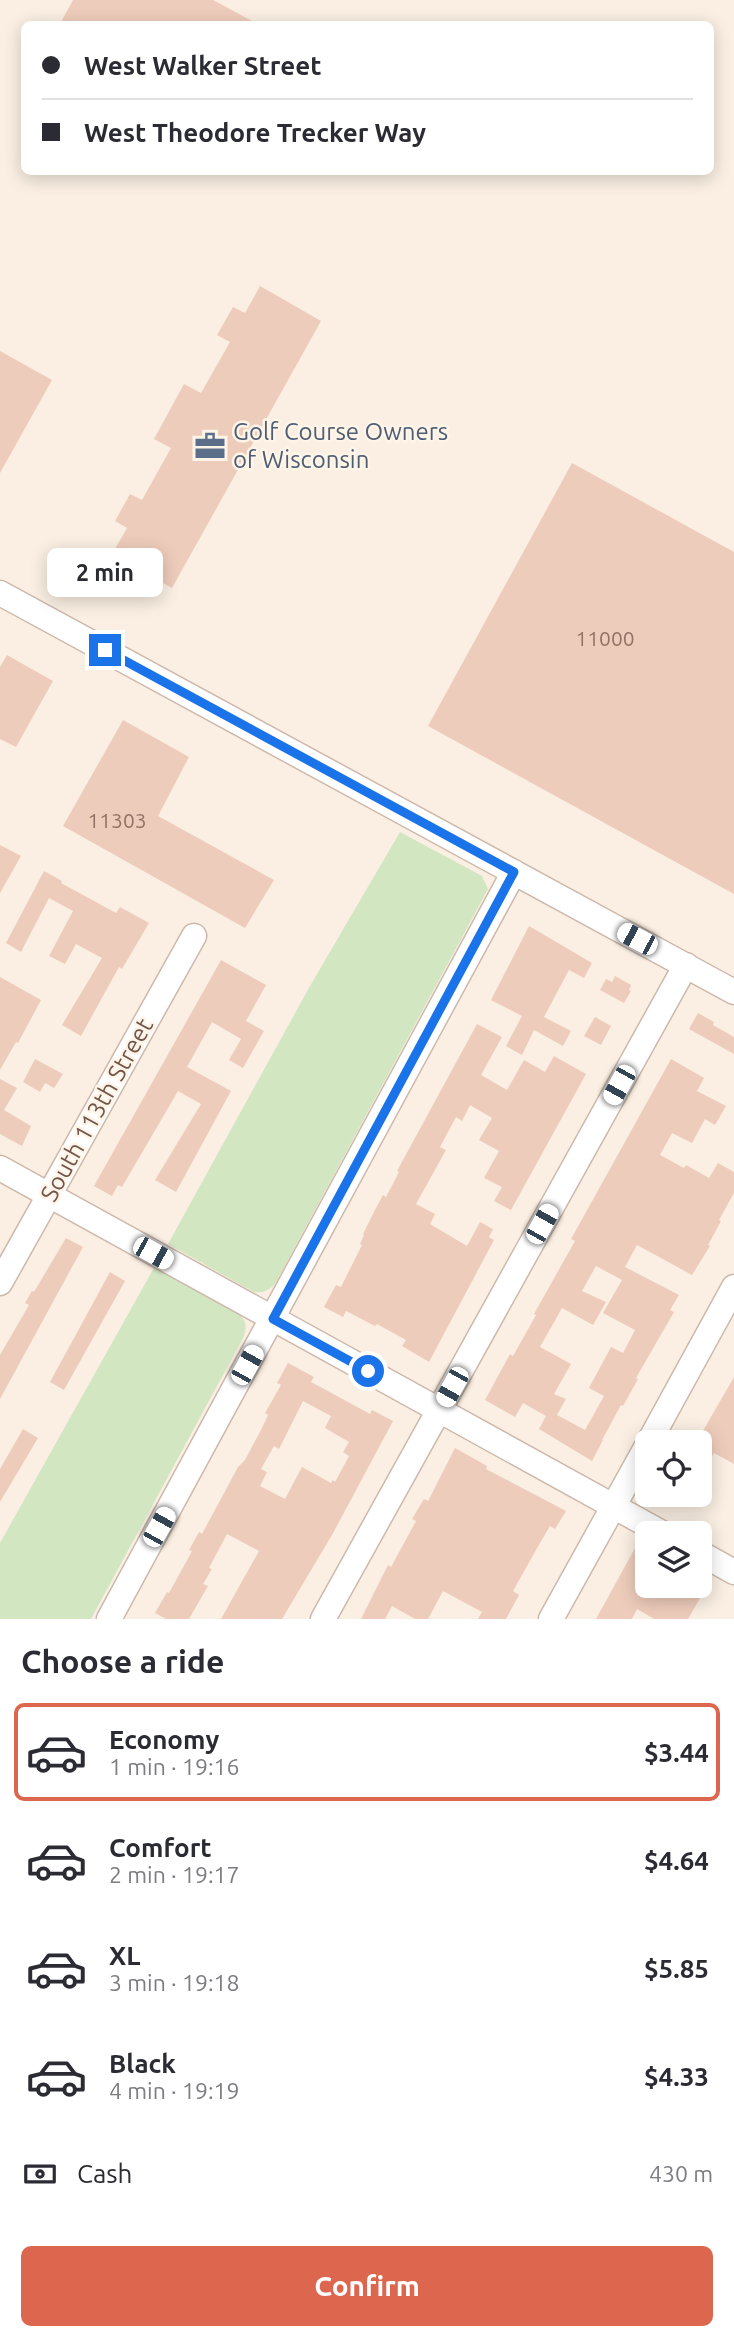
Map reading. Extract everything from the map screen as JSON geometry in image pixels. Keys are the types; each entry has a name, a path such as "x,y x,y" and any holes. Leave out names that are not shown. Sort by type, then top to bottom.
{"street":[{"path":"0,593 734,992"},
{"path":"109,1619 514,872"},
{"name":"South 113th Street","path":"0,1283 194,936"},
{"path":"323,1619 686,965"},
{"path":"0,1168 640,1521"},
{"path":"655,1430 734,1287"},
{"path":"551,1619 635,1466"},
{"path":"712,1560 734,1572"}],"green space":[{"path":"400,832 482,876 488,889 275,1284 266,1291 254,1292 168,1244 310,986"},
{"path":"155,1266 236,1311 245,1323 243,1338 91,1619 0,1619 0,1543"}],"building":[{"path":"73,0 213,0 252,21 62,21"},
{"path":"260,286 321,321 172,588 112,554 127,528 115,521 130,494 142,500 171,448 154,439 184,384 201,393 230,342 217,335 233,307 245,313"},
{"path":"0,351 52,380 0,473"},
{"path":"572,463 734,552 734,894 428,726"},
{"path":"7,655 53,681 16,747 0,739 0,667"},
{"path":"123,720 189,757 158,816 274,880 245,928 63,826"},
{"path":"0,845 21,856 0,893"},
{"path":"44,871 116,913 120,907 149,923 122,969 119,967 81,1036 62,1025 102,958 76,944 65,964 49,956 73,911 49,898 21,952 6,943"},
{"path":"529,926 592,963 584,978 569,970 544,1017 571,1031 563,1046 534,1030 522,1055 506,1046 522,1016 491,1000"},
{"path":"221,960 266,985 246,1021 264,1031 243,1068 229,1060 241,1039 212,1022 187,1067 231,1091 176,1192 155,1180 201,1104 178,1091 122,1187 118,1185 112,1196 94,1186"},
{"path":"615,976 631,985 631,991 624,1003 600,990 606,979 612,982"},
{"path":"0,977 41,1000 0,1070"},
{"path":"698,1013 734,1037 734,1054 689,1029"},
{"path":"595,1017 611,1026 601,1045 584,1036"},
{"path":"477,1024 502,1037 481,1075 507,1090 524,1060 545,1072 554,1056 586,1074 511,1210 494,1201 502,1187 484,1178 499,1151 479,1140 492,1118 470,1105 462,1121 456,1117 440,1147 446,1150 416,1204 435,1214 430,1224 467,1246 480,1222 493,1229 489,1237 494,1240 429,1362 402,1346 406,1340 377,1324 375,1326 346,1311 343,1317 324,1307 336,1285 341,1287 362,1245 363,1234 376,1208 383,1195 386,1197 399,1172 397,1171"},
{"path":"35,1059 63,1074 54,1088 45,1083 40,1092 23,1082"},
{"path":"671,1059 704,1078 697,1091 726,1106 715,1125 705,1119 692,1143 672,1133 660,1155 709,1178 718,1163 734,1172 734,1193 719,1220 721,1221 708,1245 710,1246 692,1275 637,1245 625,1267 679,1295 670,1310 674,1312 592,1461 539,1429 546,1416 523,1403 515,1417 485,1400 510,1354 513,1356 536,1315 534,1314 575,1241 571,1239","holes":["596,1266 622,1280 603,1313 635,1330 623,1353 611,1347 589,1388 604,1396 585,1430 557,1415 566,1399 554,1394 571,1364 540,1347 562,1308 593,1325 606,1302 582,1291"]},
{"path":"0,1079 17,1088 4,1110 31,1126 22,1146 0,1134"},
{"path":"66,1238 83,1247 0,1399 0,1355 29,1305 25,1303"},
{"path":"110,1272 125,1281 64,1390 50,1382"},
{"path":"288,1363 314,1377 311,1382 370,1414 372,1410 393,1421 332,1535 282,1619 221,1619 259,1551 227,1534 203,1584 208,1586 189,1619 166,1619 155,1613 192,1551 189,1550 199,1532 202,1534 262,1428 268,1415 265,1413 281,1385 277,1383","holes":["303,1401 331,1416 325,1428 349,1442 343,1452 349,1456 335,1482 333,1480 331,1483 302,1467 285,1499 260,1486 267,1472 261,1469 274,1446 279,1449"]},
{"path":"734,1377 734,1464 714,1453 712,1456 712,1430 703,1430"},
{"path":"23,1429 38,1438 0,1502 0,1469"},
{"path":"455,1448 487,1466 486,1469 566,1511 555,1529 550,1526 513,1591 519,1595 506,1619 478,1619 482,1612 443,1591 428,1619 415,1619 392,1606 385,1619 361,1619 388,1565 391,1567 416,1521 412,1519 424,1499 428,1501"},
{"path":"635,1548 635,1598 700,1598 688,1619 654,1619 637,1609 632,1619 596,1619"}],"place":[{"name":"Golf Course Owners of Wisconsin","path":"210,446"}],"route":[{"path":"105,650 514,872 273,1319 368,1371"}]}
